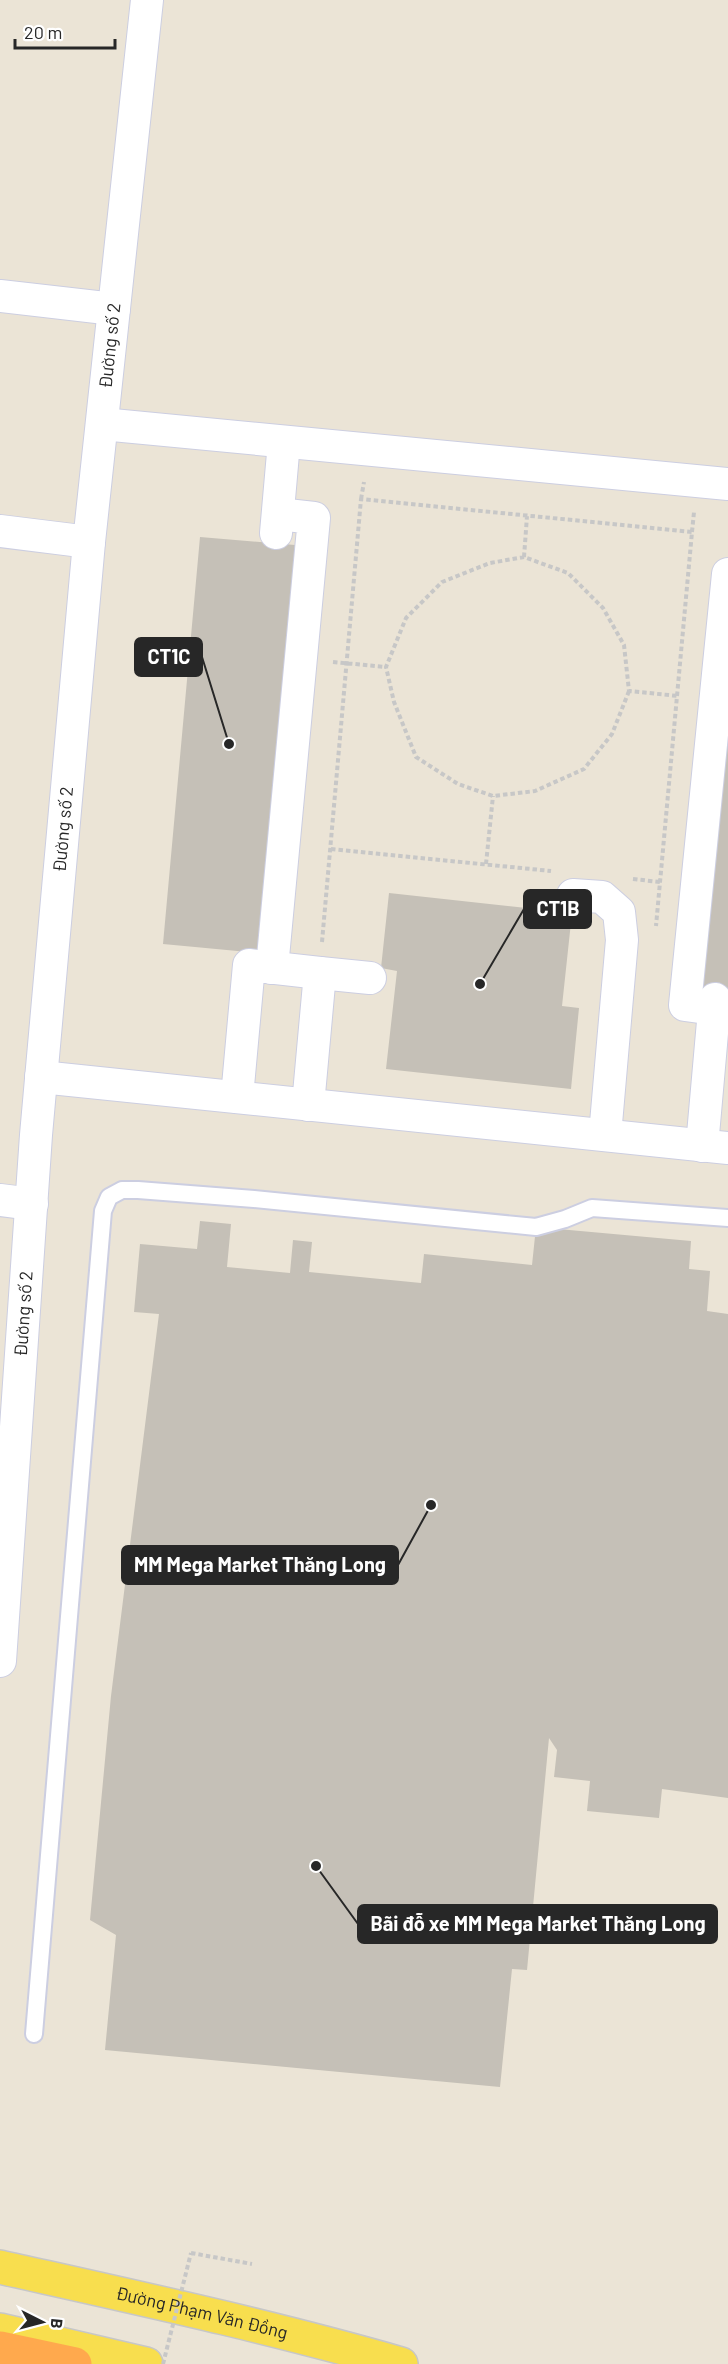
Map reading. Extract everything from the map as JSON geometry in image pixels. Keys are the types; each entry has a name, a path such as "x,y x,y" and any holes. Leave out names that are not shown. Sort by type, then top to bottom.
{"highway":[{"path":"0,2348 75,2364"}],"main road":[{"name":"Đường Phạm Văn Đồng","path":"0,2267 350,2349 401,2364"},
{"path":"0,2330 146,2364"}],"street":[{"name":"Đường số 2","path":"0,1661 41,1077 89,542 147,0"},
{"path":"0,296 114,309"},
{"path":"102,424 728,484"},
{"path":"272,968 314,518 277,523 284,442"},
{"path":"0,531 89,542"},
{"path":"41,1077 715,1147 715,1004 685,1005 728,574"},
{"path":"564,883 602,897 619,912 622,940 605,1135"},
{"path":"237,1097 249,966 370,978"},
{"path":"308,1105 320,973"},
{"path":"0,1200 32,1204"}],"lane":[{"path":"34,2034 104,1211 109,1197 122,1190 138,1190 536,1227 592,1208 728,1218"}],"path":[{"path":"320,973 362,499 692,532 655,929"},
{"path":"524,556 527,516"},
{"path":"524,556 568,573 603,608 624,645 629,691 612,734 584,769 535,791 493,796 458,784 416,757 394,702 386,667 406,618 442,582 490,563 524,556"},
{"path":"347,663 386,667"},
{"path":"629,691 677,696"},
{"path":"486,864 493,796"},
{"path":"331,849 486,864 564,883"},
{"path":"625,879 660,882"},
{"path":"163,2364 191,2253 252,2264"}],"building":[{"path":"200,537 295,545 258,953 163,944"},
{"path":"728,728 728,997 701,994"},
{"path":"389,893 572,913 562,1006 579,1008 571,1089 386,1069 397,971 381,968"},
{"path":"200,1221 231,1224 227,1267 290,1273 293,1240 312,1242 309,1272 421,1283 424,1254 532,1265 536,1227 691,1241 689,1269 710,1271 707,1311 728,1314 728,1798 662,1789 659,1818 587,1811 590,1781 554,1777 557,1750 549,1738 527,1970 512,1969 500,2087 105,2050 116,1935 90,1920 111,1696 159,1314 134,1312 140,1244 197,1249"}],"place":[{"name":"CT1C","path":"229,744"},
{"name":"CT1B","path":"480,984"},
{"name":"MM Mega Market Thăng Long","path":"431,1505"},
{"name":"Bãi đỗ xe MM Mega Market Thăng Long","path":"316,1866"}]}
